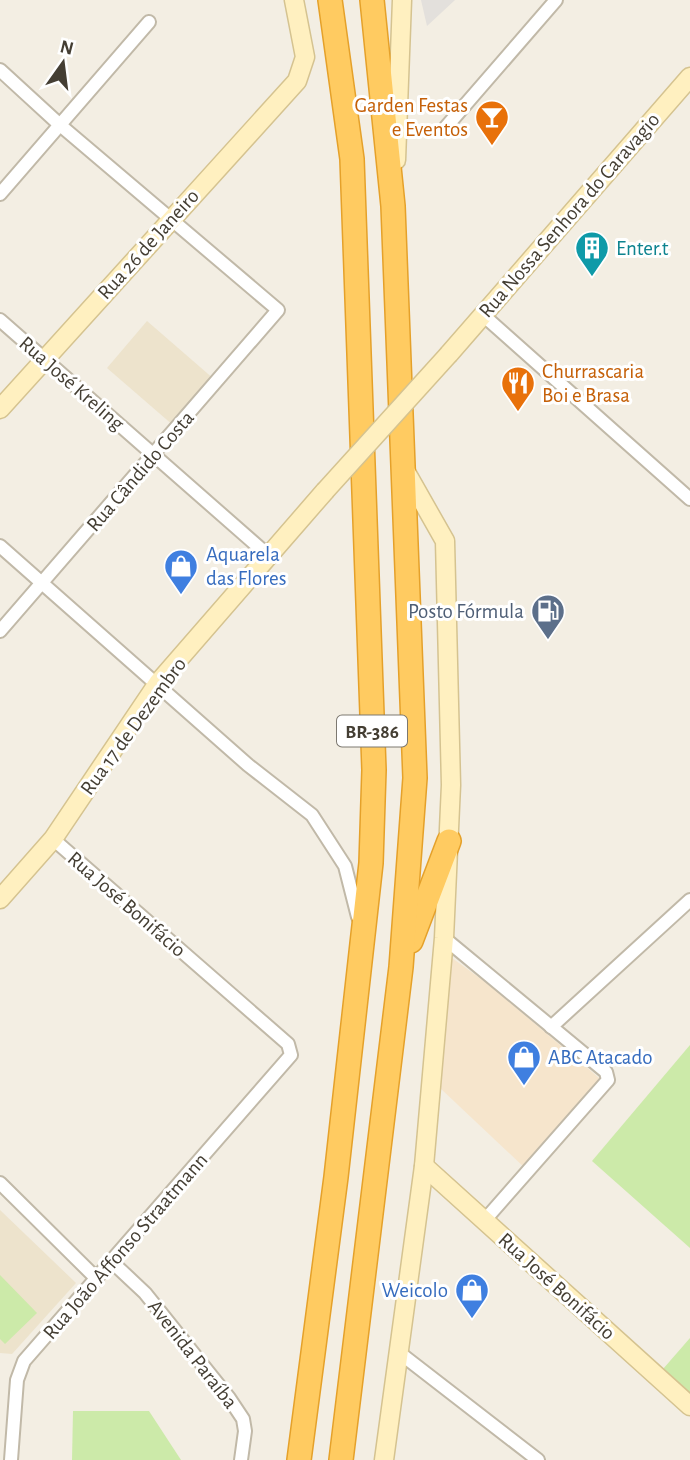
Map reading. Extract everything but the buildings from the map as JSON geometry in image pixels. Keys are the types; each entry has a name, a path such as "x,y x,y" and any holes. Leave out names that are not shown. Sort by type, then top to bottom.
{"highway":[{"path":"320,0 336,25"},
{"name":"BR-386","path":"299,1460 361,955 371,863 374,771 352,159 336,25 330,0"},
{"name":"BR-386","path":"341,1460 401,967 415,778 393,206 372,0"},
{"path":"401,967 449,841"}],"main road":[{"name":"Rua 26 de Janeiro","path":"0,409 169,219 297,81 305,57 294,0"},
{"path":"393,206 402,0"},
{"name":"Rua Nossa Senhora do Caravagio","path":"325,491 484,316 636,135 690,78"},
{"path":"384,1460 401,1354 424,1166 444,938 451,785 445,541 402,464"},
{"name":"Rua 17 de Dezembro","path":"0,899 53,839 158,683 325,491"},
{"name":"Rua José Bonifácio","path":"424,1166 690,1406"}],"street":[{"path":"446,127 556,0"},
{"path":"0,194 149,22"},
{"path":"0,69 169,219"},
{"name":"Rua Cândido Costa","path":"0,631 278,310 169,219"},
{"path":"484,316 690,499"},
{"name":"Rua José Kreling","path":"0,320 270,557"},
{"path":"0,546 248,765 312,815 345,866 354,893 361,955"},
{"name":"Rua José Bonifácio","path":"53,839 288,1044 291,1055"},
{"path":"551,1027 690,900"},
{"path":"444,938 606,1072 608,1080 484,1221"},
{"name":"Rua João Affonso Straatmann","path":"11,1460 17,1380 24,1361 291,1055"},
{"path":"0,1183 97,1279"},
{"name":"Avenida Paraíba","path":"112,1262 145,1293 243,1419 245,1431 241,1460"},
{"path":"401,1354 538,1460"}],"shaded area":[{"path":"421,0 455,0 427,26"},
{"path":"147,321 215,380 174,426 107,368"},
{"name":"ABC Atacado","path":"452,958 488,984 605,1083 527,1170 440,1088"},
{"path":"0,1210 76,1283 12,1354 0,1353"}],"green space":[{"path":"690,1045 690,1248 592,1161"},
{"path":"0,1275 37,1313 5,1344 0,1339"},
{"path":"690,1338 690,1393 689,1394 663,1369"},
{"path":"73,1411 149,1411 181,1460 72,1460"}],"place":[{"name":"Garden Festas e Eventos","path":"492,147"},
{"name":"Enter.t","path":"592,278"},
{"name":"Churrascaria Boi e Brasa","path":"518,413"},
{"name":"Aquarela das Flores","path":"181,596"},
{"name":"Posto Fórmula","path":"548,641"},
{"name":"ABC Atacado","path":"524,1087"},
{"name":"Weicolo","path":"472,1320"}]}
